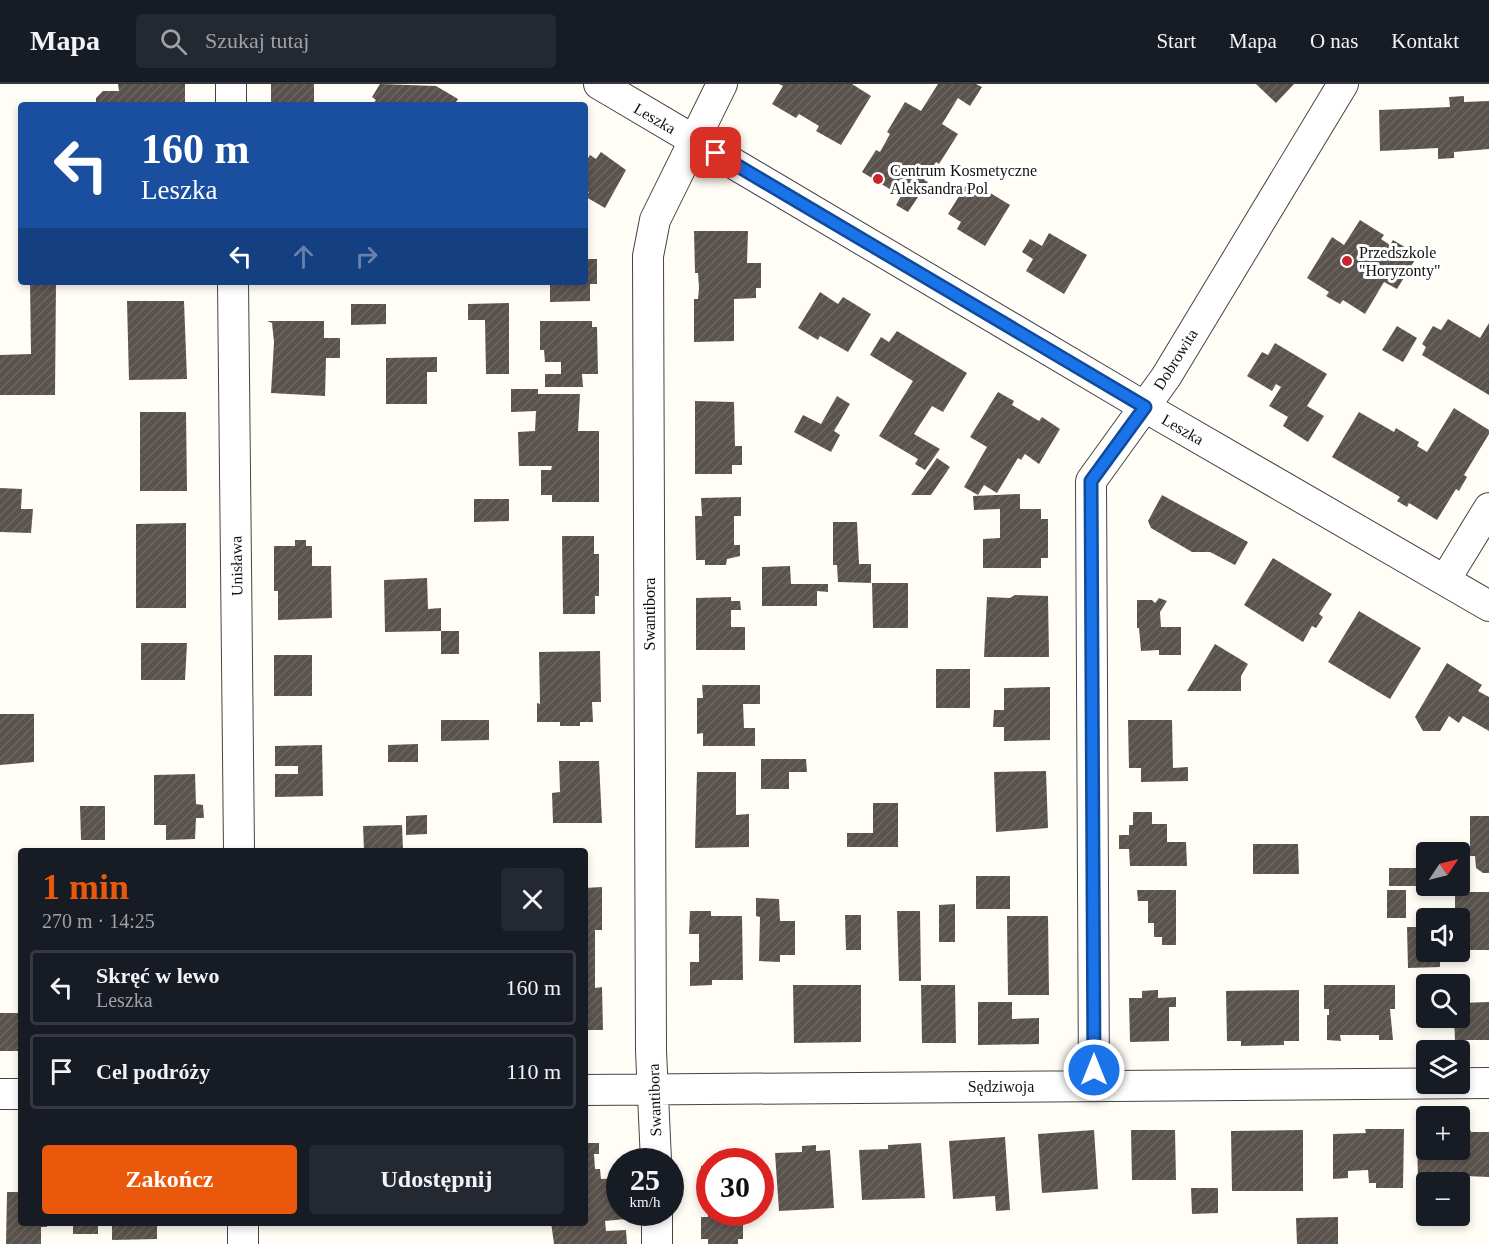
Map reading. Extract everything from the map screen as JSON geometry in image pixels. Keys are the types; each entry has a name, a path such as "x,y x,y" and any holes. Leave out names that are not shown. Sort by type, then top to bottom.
{"street":[{"path":"231,84 231,102"},
{"name":"Leszka","path":"598,84 1145,407 1489,606"},
{"name":"Swantibora","path":"656,1148 655,1091 651,1051 648,256 656,220 722,84"},
{"name":"Dobrowita","path":"1094,1086 1091,481 1166,377 1342,84"},
{"name":"Unisława","path":"233,285 239,848"},
{"path":"1445,580 1489,508"},
{"name":"Sędziwoja","path":"588,1089 655,1091 902,1086 1489,1083"},
{"path":"0,1094 18,1094"},
{"path":"243,1226 243,1244"},
{"path":"657,1226 657,1244"}],"building":[{"path":"118,84 185,84 185,102 96,102 96,98 103,91 119,91"},
{"path":"271,84 314,84 314,102 271,102"},
{"path":"380,84 436,86 458,99 456,102 374,102 376,100 372,97"},
{"path":"779,84 852,84 871,96 841,145 816,131 819,126 799,114 796,118 772,104 783,86"},
{"path":"938,84 976,84 982,87 970,106 958,98 942,124 958,134 939,164 936,162 924,180 928,182 908,212 896,205 901,196 862,172 876,150 880,152 890,134 887,132 905,102 921,111"},
{"path":"1256,84 1294,84 1276,103"},
{"path":"1464,96 1464,102 1489,101 1489,149 1454,152 1454,158 1438,159 1438,148 1380,151 1379,110 1450,107 1449,97"},
{"path":"601,152 626,170 605,208 588,198 588,159 590,155 596,159"},
{"path":"969,180 1010,205 985,246 957,229 961,222 948,214"},
{"path":"1360,220 1384,235 1381,239 1390,245 1393,240 1418,255 1397,289 1384,282 1365,314 1343,300 1340,304 1326,296 1329,292 1307,278 1332,237 1344,245"},
{"path":"694,231 748,231 747,263 761,263 761,288 756,288 756,298 734,299 734,341 694,342 694,299 698,299 699,288 698,273 695,273"},
{"path":"1049,233 1087,255 1064,294 1026,271 1033,259 1022,252 1030,239 1042,246"},
{"path":"588,259 597,259 597,284 590,284 590,301 550,302 550,285 588,285"},
{"path":"30,285 56,285 55,395 0,395 0,355 31,354"},
{"path":"820,292 838,304 843,297 871,314 848,352 820,336 818,340 798,328"},
{"path":"127,301 184,301 187,379 129,380"},
{"path":"509,303 509,374 486,374 485,320 468,320 468,304"},
{"path":"351,304 386,304 386,324 351,325"},
{"path":"1448,319 1480,338 1489,323 1489,395 1422,355 1426,347 1422,344 1433,326 1441,330"},
{"path":"267,321 324,321 324,338 340,338 340,358 326,358 325,396 271,393 274,342 272,323"},
{"path":"540,321 592,321 592,327 597,327 598,374 582,374 583,387 545,387 545,374 561,374 561,362 545,362 544,350 540,350"},
{"path":"1397,326 1417,338 1403,362 1382,350"},
{"path":"897,331 967,373 943,412 932,406 914,434 940,449 925,470 915,464 918,459 879,436 913,381 870,355 881,337 889,342"},
{"path":"1275,343 1327,374 1307,406 1324,416 1308,442 1283,426 1288,417 1269,406 1281,387 1276,384 1272,391 1247,376 1262,352 1268,355"},
{"path":"437,357 437,372 427,372 427,404 386,404 386,358"},
{"path":"511,389 538,389 538,394 580,394 578,431 599,431 599,502 552,502 552,495 541,495 541,470 551,470 552,466 519,466 518,432 535,431 536,411 511,412"},
{"path":"998,392 1014,401 1012,405 1039,421 1042,417 1060,429 1039,464 1025,454 1021,460 1018,458 997,493 984,485 978,495 964,487 987,447 970,437"},
{"path":"837,396 850,404 834,431 840,435 831,452 794,432 803,415 821,424"},
{"path":"695,401 734,402 735,446 742,446 742,465 732,465 732,474 695,474"},
{"path":"1454,408 1489,430 1489,434 1464,475 1467,477 1459,491 1456,489 1437,520 1409,503 1407,507 1397,501 1400,497 1332,457 1359,412 1394,432 1396,428 1419,442 1417,446 1427,452"},
{"path":"140,412 186,412 187,491 140,491"},
{"path":"937,458 950,467 931,495 911,495"},
{"path":"0,488 22,489 21,509 33,509 31,533 0,532"},
{"path":"1020,494 1020,509 1041,509 1041,519 1048,519 1048,558 1041,558 1041,568 983,568 983,539 1000,538 1000,509 974,510 973,496"},
{"path":"1162,495 1248,542 1235,565 1210,552 1192,552 1151,528 1148,521"},
{"path":"741,497 741,516 734,516 734,545 740,545 740,556 727,559 726,565 705,565 705,560 696,560 695,516 702,516 701,498"},
{"path":"474,499 509,499 509,521 474,522"},
{"path":"833,522 857,522 859,564 871,564 871,583 838,582 837,565 833,565"},
{"path":"186,523 186,608 136,608 136,524"},
{"path":"562,536 594,536 594,554 599,554 599,596 595,596 595,614 563,614"},
{"path":"295,540 306,540 306,546 312,546 312,566 331,566 332,618 278,620 278,591 274,591 274,546 295,546"},
{"path":"1273,558 1332,594 1319,614 1323,617 1316,628 1312,626 1303,642 1244,605"},
{"path":"790,566 791,584 828,584 828,592 817,591 817,606 762,606 762,567"},
{"path":"427,578 428,609 441,608 441,631 385,632 384,580"},
{"path":"872,583 908,583 908,628 873,628"},
{"path":"1015,595 1048,596 1049,657 984,657 987,597 1010,598"},
{"path":"731,597 731,601 740,601 741,610 731,610 731,627 745,627 745,650 696,650 696,598"},
{"path":"1159,598 1167,601 1160,612 1161,627 1181,627 1181,655 1159,655 1159,650 1141,651 1139,628 1137,628 1137,600 1152,600 1155,603"},
{"path":"1359,611 1421,648 1390,699 1328,662"},
{"path":"441,631 459,631 459,654 441,654"},
{"path":"141,643 187,643 185,680 141,680"},
{"path":"1215,644 1248,664 1241,676 1241,691 1187,691"},
{"path":"600,651 601,702 592,702 593,722 580,722 580,726 560,726 560,722 537,722 537,703 540,704 539,652"},
{"path":"274,655 312,655 312,696 274,696"},
{"path":"1447,663 1482,685 1478,691 1489,697 1489,731 1463,716 1459,723 1449,716 1440,731 1423,731 1415,717"},
{"path":"936,669 970,669 970,708 936,708"},
{"path":"702,685 760,685 760,704 743,704 744,728 755,728 755,746 703,746 703,733 697,734 697,698 703,698"},
{"path":"1050,687 1050,740 1004,741 1004,727 993,727 994,710 1004,710 1004,688"},
{"path":"0,714 34,714 34,762 0,765"},
{"path":"441,720 489,720 489,740 441,741"},
{"path":"1128,720 1172,720 1173,768 1188,767 1188,781 1141,782 1141,768 1129,768"},
{"path":"418,744 418,762 388,762 388,745"},
{"path":"322,745 323,796 275,797 275,774 298,774 298,766 275,766 275,746"},
{"path":"761,759 806,759 807,772 789,772 789,789 761,789"},
{"path":"559,761 599,761 602,823 553,823 552,793 560,792"},
{"path":"1046,771 1048,828 996,832 994,772"},
{"path":"697,772 736,772 736,815 749,814 749,847 695,848"},
{"path":"195,774 196,804 203,805 204,818 196,818 195,839 166,840 166,825 154,825 154,775"},
{"path":"873,803 898,803 898,847 847,847 847,833 873,833"},
{"path":"80,806 105,806 105,840 81,840"},
{"path":"1133,812 1152,812 1152,824 1167,824 1167,842 1186,842 1187,866 1130,866 1129,849 1119,849 1119,835 1129,835 1129,825 1133,825"},
{"path":"427,815 427,834 406,835 406,816"},
{"path":"1470,816 1489,816 1489,873 1483,873 1476,868 1475,856 1470,856"},
{"path":"402,825 403,848 364,848 363,826"},
{"path":"1253,844 1298,844 1299,874 1253,874"},
{"path":"1389,868 1416,868 1416,886 1389,886"},
{"path":"976,876 1010,876 1010,909 976,909"},
{"path":"602,887 602,930 595,930 595,988 602,987 603,1030 588,1030 588,888"},
{"path":"1137,890 1176,890 1176,945 1162,945 1162,937 1154,937 1154,923 1148,923 1148,901 1138,901"},
{"path":"1387,890 1406,890 1406,918 1387,918"},
{"path":"1470,892 1489,892 1489,950 1470,950 1470,908 1455,908 1455,896 1470,896"},
{"path":"756,898 779,899 780,921 795,921 795,955 780,955 780,962 759,961 760,917 756,916"},
{"path":"955,904 955,942 939,942 939,905"},
{"path":"690,911 711,911 711,916 742,916 743,980 712,980 712,985 690,986 690,962 699,962 699,934 689,934"},
{"path":"897,911 920,911 921,981 899,981"},
{"path":"845,915 861,915 861,950 846,950"},
{"path":"1007,916 1048,916 1049,995 1008,995"},
{"path":"1407,927 1416,927 1416,962 1440,962 1440,967 1408,968"},
{"path":"793,985 861,985 861,1042 794,1043"},
{"path":"921,985 955,985 956,1043 922,1043"},
{"path":"1324,985 1395,985 1395,1009 1390,1009 1393,1040 1379,1040 1379,1035 1340,1035 1341,1041 1327,1040 1329,1009 1324,1009"},
{"path":"1158,990 1158,998 1176,997 1176,1007 1169,1007 1169,1041 1130,1042 1129,998 1142,998 1142,991"},
{"path":"1299,990 1299,1041 1284,1041 1284,1045 1241,1046 1241,1041 1227,1041 1226,991"},
{"path":"978,1002 1012,1002 1012,1019 1039,1018 1039,1044 978,1045"},
{"path":"1489,1002 1489,1040 1455,1040 1454,1028 1470,1028 1470,1003"},
{"path":"0,1013 18,1013 18,1051 0,1051"},
{"path":"1365,1129 1404,1129 1403,1188 1376,1188 1376,1183 1369,1183 1368,1170 1348,1171 1348,1178 1333,1179 1333,1134 1366,1133"},
{"path":"1094,1130 1098,1189 1042,1193 1038,1134"},
{"path":"1131,1130 1175,1130 1176,1180 1132,1180"},
{"path":"1303,1130 1303,1191 1232,1191 1231,1131"},
{"path":"1470,1130 1471,1132 1489,1132 1489,1177 1470,1176 1470,1172 1418,1172 1418,1160 1470,1160"},
{"path":"1005,1137 1010,1210 996,1211 995,1196 953,1199 949,1141"},
{"path":"588,1143 599,1143 599,1154 594,1154 595,1169 600,1169 601,1179 606,1179 606,1231 626,1230 627,1244 554,1244 552,1226 588,1226"},
{"path":"921,1143 925,1198 862,1200 859,1150 888,1149 888,1145"},
{"path":"816,1145 816,1151 830,1150 834,1208 779,1211 775,1153 802,1152 802,1146"},
{"path":"1191,1188 1218,1188 1218,1213 1192,1214"},
{"path":"7,1192 18,1192 18,1226 47,1227 41,1227 41,1244 6,1244"},
{"path":"1338,1217 1338,1244 1297,1244 1296,1218"},
{"path":"73,1226 98,1226 98,1234 73,1234"},
{"path":"112,1226 157,1226 157,1239 112,1240"},
{"path":"701,1226 743,1226 743,1239 738,1239 738,1244 708,1244 708,1239 701,1239"}],"place":[{"name":"Centrum Kosmetyczne Aleksandra Pol","path":"878,179"},
{"name":"Przedszkole \"Horyzonty\"","path":"1347,261"}],"route":[{"path":"716,153 1145,407 1091,481 1094,1070"}]}
